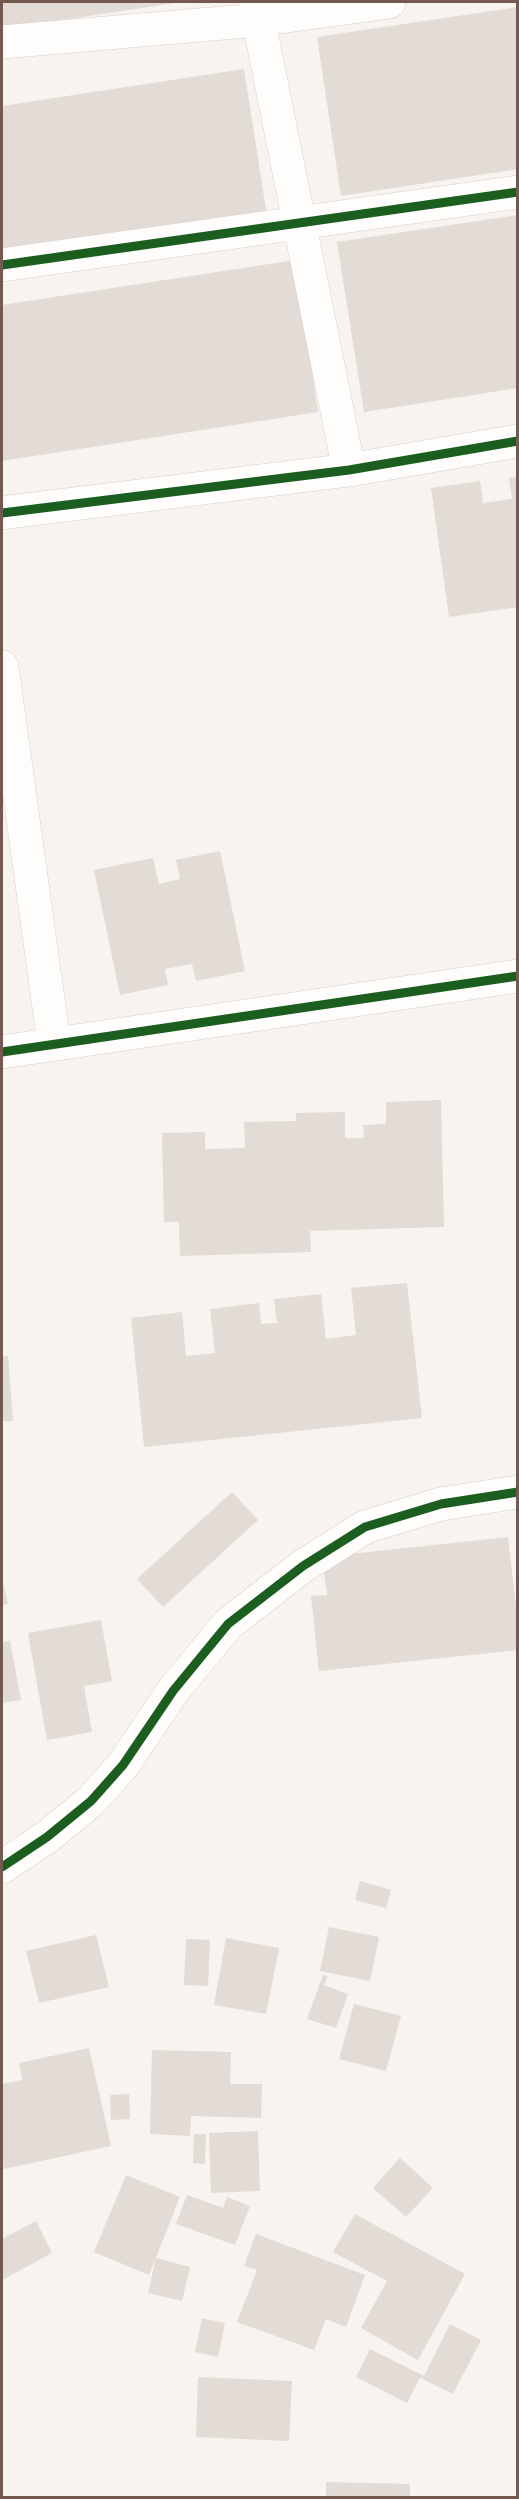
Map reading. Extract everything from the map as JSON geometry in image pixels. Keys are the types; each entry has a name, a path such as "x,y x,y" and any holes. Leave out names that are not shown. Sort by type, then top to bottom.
{"street":[{"path":"2,42 256,11 389,2"},
{"path":"256,11 349,470"},
{"path":"2,265 518,192"},
{"path":"2,513 349,470 518,441"},
{"path":"2,667 54,1043"},
{"path":"2,1052 518,976"},
{"path":"2,1867 47,1837 91,1801 123,1765 173,1691 228,1624 303,1566 365,1527 441,1504 518,1492"}],"building":[{"path":"2,2 175,2 175,3 2,29"},
{"path":"518,7 518,169 341,196 317,37"},
{"path":"244,69 267,216 2,256 2,106"},
{"path":"518,215 518,388 364,412 337,242"},
{"path":"295,260 318,412 2,461 2,305"},
{"path":"518,477 518,607 449,617 431,488 480,481 483,503 512,499 509,478"},
{"path":"220,851 245,971 196,981 192,964 165,969 168,985 120,995 94,870 153,858 159,884 180,879 176,860"},
{"path":"441,1100 444,1227 310,1231 311,1252 180,1256 179,1222 164,1222 162,1133 205,1132 205,1149 245,1148 244,1122 296,1121 296,1113 345,1112 345,1138 364,1138 363,1125 386,1124 386,1102"},
{"path":"407,1283 422,1418 144,1447 131,1318 182,1312 186,1356 215,1353 210,1309 259,1303 261,1324 277,1323 274,1299 321,1294 326,1339 356,1335 351,1288"},
{"path":"8,1356 13,1421 2,1421 2,1357"},
{"path":"232,1492 258,1520 163,1607 137,1579"},
{"path":"508,1537 518,1623 518,1650 319,1671 311,1596 327,1595 322,1557"},
{"path":"2,1579 8,1604 2,1605"},
{"path":"101,1620 112,1681 84,1686 92,1732 47,1740 28,1633"},
{"path":"10,1641 21,1700 2,1703 2,1642"},
{"path":"360,1881 391,1890 386,1908 355,1900"},
{"path":"329,1927 379,1937 370,1981 320,1971"},
{"path":"96,1935 109,1987 39,2003 26,1951"},
{"path":"226,1938 279,1948 266,2014 214,2005"},
{"path":"186,1939 210,1940 208,1986 184,1985"},
{"path":"323,1975 328,1976 324,1985 348,1994 336,2028 307,2019"},
{"path":"354,2004 401,2016 386,2071 339,2059"},
{"path":"89,2048 111,2146 4,2169 2,2084 22,2080 19,2063"},
{"path":"152,2050 231,2052 230,2084 262,2084 261,2118 191,2116 190,2136 150,2134"},
{"path":"129,2094 130,2119 111,2120 110,2095"},
{"path":"258,2131 260,2191 211,2193 209,2133"},
{"path":"194,2134 206,2134 205,2164 193,2163"},
{"path":"400,2158 433,2188 406,2217 373,2188"},
{"path":"126,2175 180,2197 149,2275 94,2252"},
{"path":"187,2195 223,2208 227,2197 250,2206 235,2245 176,2224"},
{"path":"355,2214 465,2274 418,2360 361,2328 387,2281 333,2252"},
{"path":"36,2221 52,2253 2,2280 2,2239"},
{"path":"256,2234 365,2275 346,2327 326,2319 314,2350 237,2322 257,2270 244,2266"},
{"path":"156,2258 190,2267 182,2301 148,2293"},
{"path":"202,2318 225,2323 218,2357 195,2352"},
{"path":"450,2324 481,2340 453,2394 420,2378 407,2403 356,2377 370,2349 424,2376"},
{"path":"198,2377 292,2381 289,2441 196,2437"},
{"path":"326,2482 410,2484 410,2498 326,2498"}],"cycle path":[{"path":"2,265 518,192"},
{"path":"2,513 349,470 518,441"},
{"path":"2,1052 518,976"},
{"path":"2,1867 47,1837 91,1801 123,1765 173,1691 228,1624 303,1566 365,1527 441,1504 518,1492"}]}
